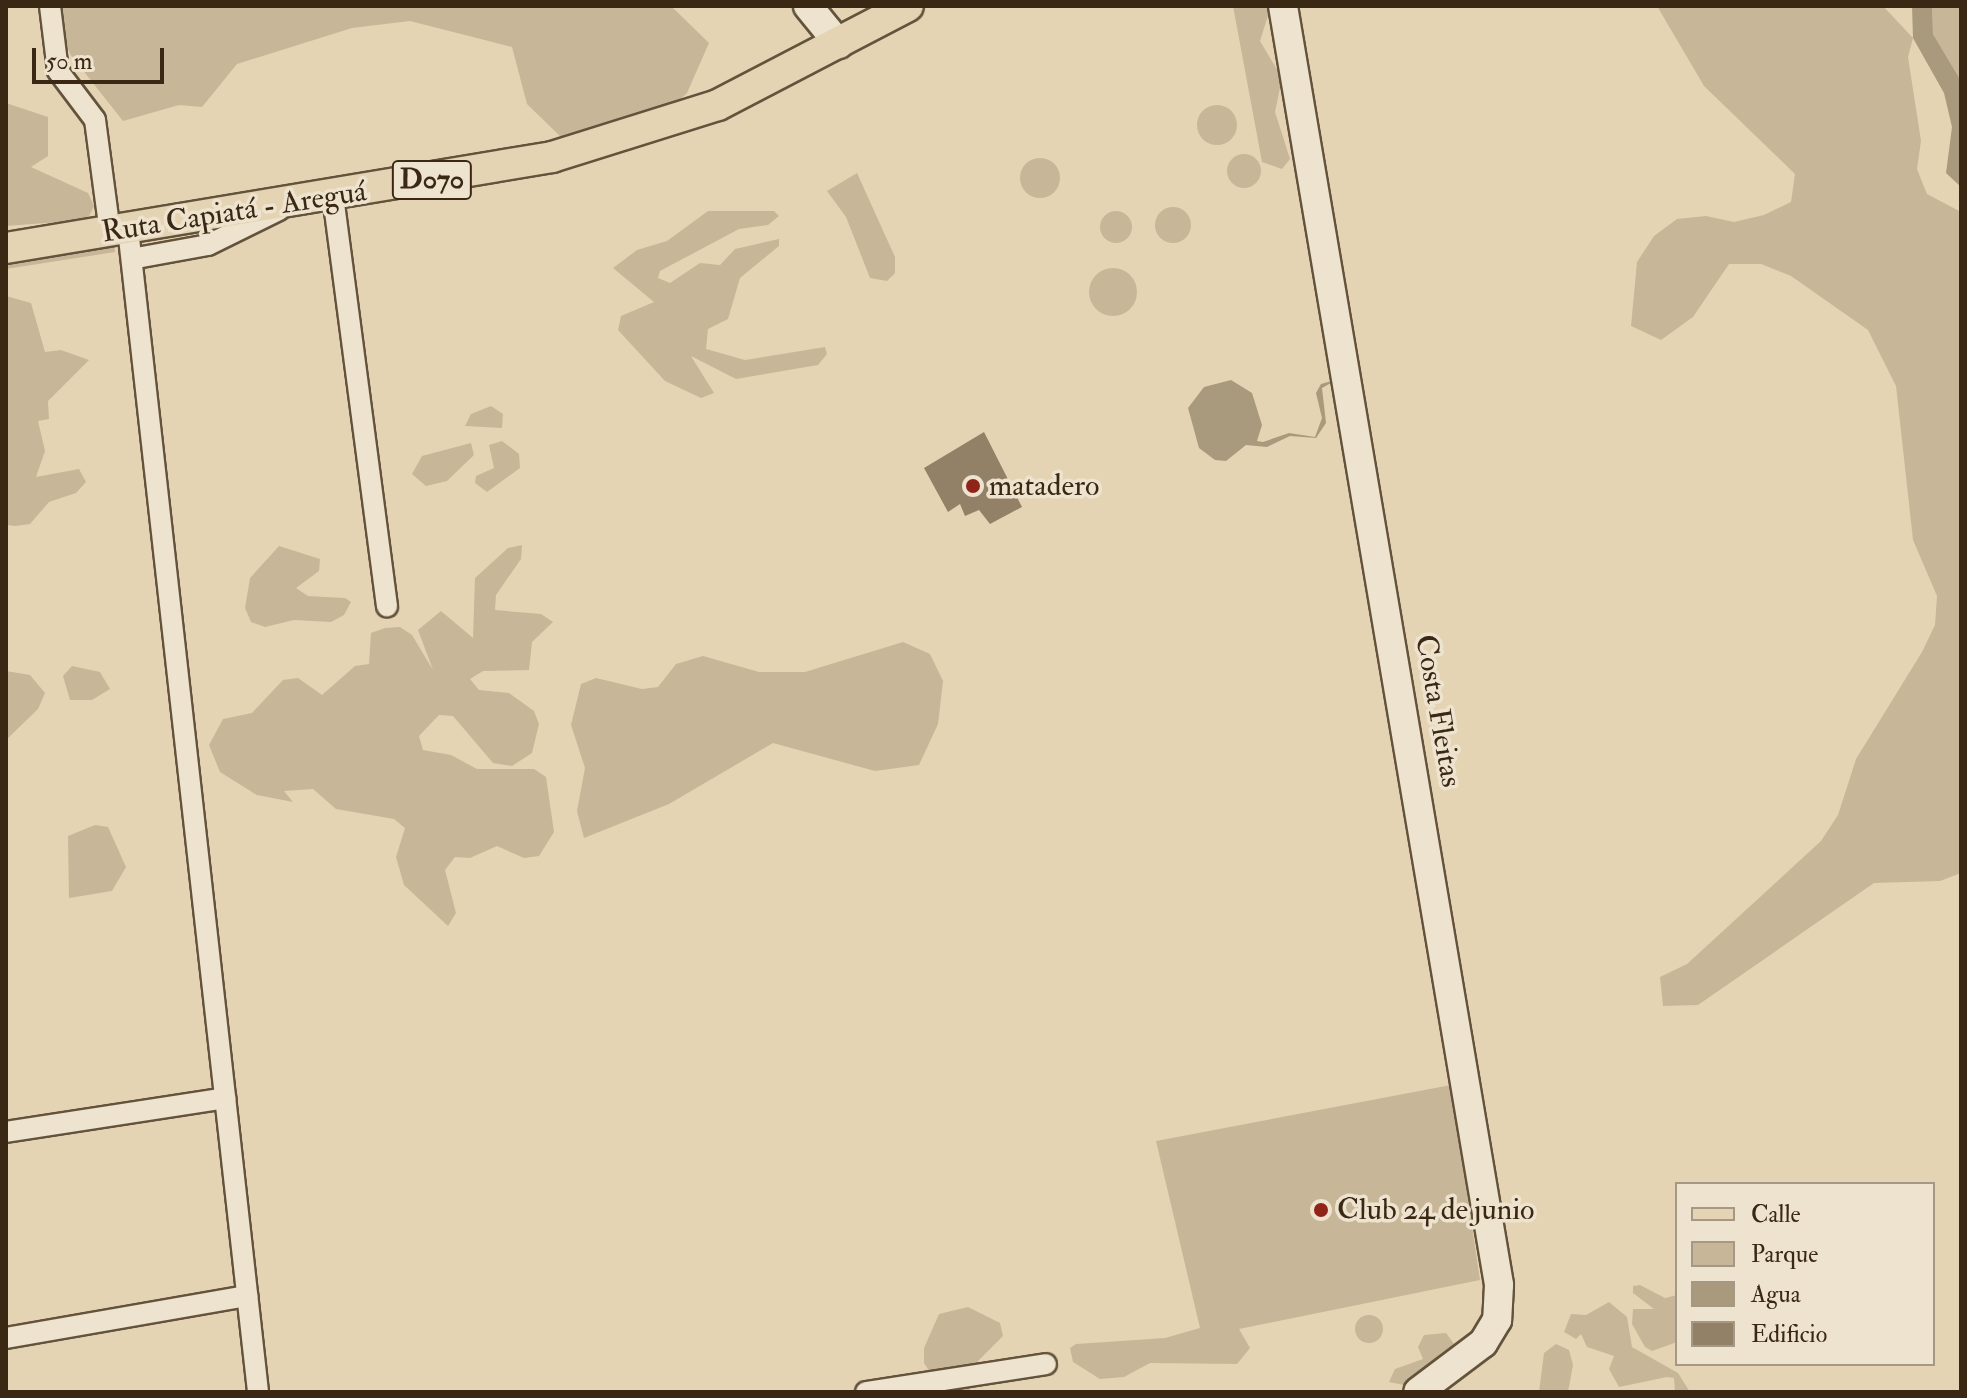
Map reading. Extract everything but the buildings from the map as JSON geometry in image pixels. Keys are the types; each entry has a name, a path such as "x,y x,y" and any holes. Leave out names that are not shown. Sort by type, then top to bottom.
{"main road":[{"path":"808,6 839,44"},
{"name":"Ruta Capiatá - Areguá","path":"6,248 489,171 644,131 718,105 908,6"},
{"name":"Costa Fleitas","path":"1283,6 1499,1285 1493,1330 1473,1354 1418,1392"}],"street":[{"path":"50,6 58,71 95,120 119,231 258,1392"},
{"path":"333,196 387,606"},
{"path":"142,257 208,245 293,202"},
{"path":"6,1132 225,1098"},
{"path":"6,1338 247,1296"},
{"path":"866,1392 1046,1364"}],"green space":[{"path":"53,6 671,6 709,43 687,93 644,131 568,144 527,104 512,47 410,21 352,28 237,64 202,107 179,105 123,121 70,54"},
{"path":"1233,6 1271,6 1260,41 1282,78 1275,112 1290,159 1282,169 1262,162"},
{"path":"1657,6 1883,6 1913,38 1908,57 1921,141 1917,169 1927,194 1961,212 1961,873 1940,881 1874,883 1698,1005 1663,1006 1660,977 1687,964 1821,841 1838,815 1856,759 1922,652 1935,625 1937,596 1913,540 1896,386 1868,330 1791,276 1761,264 1729,264 1693,317 1661,340 1631,326 1637,262 1654,236 1677,219 1706,216 1734,222 1764,215 1791,202 1795,174 1704,86"},
{"path":"1932,6 1961,6 1961,81 1933,34"},
{"path":"6,103 48,117 48,156 31,167 88,193 94,206 87,220 6,226"},
{"path":"1217,105 1231,111 1237,125 1231,139 1217,145 1203,139 1197,125 1203,111"},
{"path":"1244,154 1256,159 1261,171 1256,183 1244,188 1232,183 1227,171 1232,159"},
{"path":"1040,158 1054,164 1060,178 1054,192 1040,198 1026,192 1020,178 1026,164"},
{"path":"857,173 895,257 895,273 887,281 870,278 846,217 827,191"},
{"path":"1173,207 1186,212 1191,225 1186,238 1173,243 1160,238 1155,225 1160,212"},
{"path":"708,211 774,211 779,216 768,225 739,229 660,271 658,278 670,283 700,263 720,265 735,249 779,239 779,246 740,278 728,319 708,329 706,349 745,360 825,347 827,354 818,365 736,379 691,356 714,393 701,398 665,381 618,330 621,316 654,302 613,268 637,250 667,241"},
{"path":"1116,211 1127,216 1132,227 1127,238 1116,243 1105,238 1100,227 1105,216"},
{"path":"114,244 115,252 6,269 6,262"},
{"path":"1113,268 1130,275 1137,292 1130,309 1113,316 1096,309 1089,292 1096,275"},
{"path":"6,296 31,303 45,352 61,350 89,360 48,401 49,419 38,421 45,451 36,477 79,469 86,482 76,493 49,502 30,524 15,526 6,525"},
{"path":"491,406 503,414 502,428 465,426 471,414"},
{"path":"502,441 519,454 520,468 487,492 475,483 476,476 494,468 489,445"},
{"path":"471,443 474,455 447,481 426,486 412,474 422,456"},
{"path":"522,545 521,559 496,595 495,610 541,614 553,622 532,642 529,670 483,671 470,679 479,690 509,693 534,711 539,724 532,753 512,766 493,763 453,716 439,715 419,736 423,750 451,755 477,769 534,769 546,777 554,832 539,856 524,858 497,846 470,858 455,857 445,870 456,913 448,926 404,885 396,857 405,828 394,819 336,809 313,789 284,791 293,802 257,795 220,772 209,745 223,719 252,713 283,680 298,678 322,695 355,666 369,664 371,633 385,628 400,627 412,635 433,670 418,630 441,611 473,638 475,578 508,548"},
{"path":"279,546 320,559 319,571 296,588 308,596 345,598 351,602 344,615 331,622 294,620 265,627 251,622 245,608 250,578"},
{"path":"903,642 930,654 943,681 938,724 919,765 875,771 773,743 669,804 584,838 577,811 585,768 571,725 581,684 596,678 642,689 658,687 676,664 703,656 759,672 805,672"},
{"path":"72,666 100,672 110,689 92,700 70,700 63,676"},
{"path":"6,671 30,675 45,693 38,709 6,740"},
{"path":"95,825 108,827 126,867 112,891 69,898 68,836"},
{"name":"Club 24 de junio","path":"1451,1085 1480,1280 1239,1329 1250,1348 1237,1364 1150,1363 1124,1377 1100,1379 1073,1362 1070,1348 1076,1344 1165,1338 1200,1328 1156,1141"},
{"path":"1640,1285 1665,1298 1675,1296 1675,1343 1652,1351 1645,1347 1632,1324 1633,1309 1654,1309 1633,1293 1633,1286"},
{"path":"1609,1302 1627,1317 1632,1347 1678,1373 1690,1392 1675,1392 1674,1378 1667,1377 1619,1387 1609,1369 1614,1356 1587,1347 1581,1334 1576,1339 1564,1332 1571,1314 1586,1315"},
{"path":"968,1307 1000,1323 1003,1336 978,1361 969,1392 943,1392 924,1363 924,1348 939,1314"},
{"path":"1369,1315 1379,1319 1383,1329 1379,1339 1369,1343 1359,1339 1355,1329 1359,1319"},
{"path":"1446,1333 1454,1344 1444,1356 1404,1385 1389,1382 1395,1369 1423,1359 1418,1347 1424,1335"},
{"path":"1556,1344 1569,1350 1573,1365 1568,1392 1539,1392 1544,1353"}],"water":[{"path":"1912,6 1932,6 1933,34 1961,81 1961,187 1946,173 1952,127 1944,93 1913,38"},
{"path":"1231,380 1252,393 1262,425 1257,441 1263,442 1289,433 1315,437 1322,418 1316,393 1321,384 1335,380 1396,755 1331,383 1322,388 1326,423 1316,438 1290,436 1267,447 1246,445 1226,461 1215,460 1199,448 1188,408 1204,387"}],"place":[{"name":"matadero","path":"973,486"},
{"name":"Club 24 de junio","path":"1321,1210"}]}
